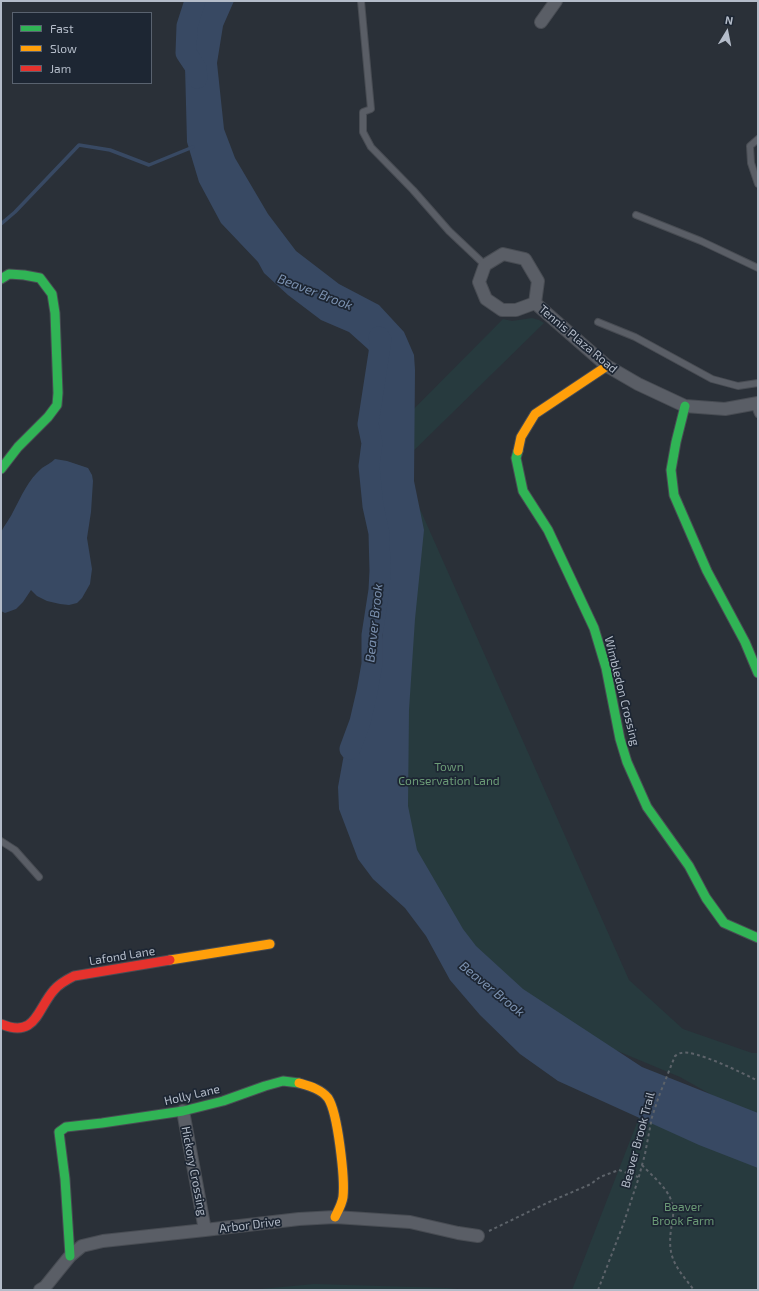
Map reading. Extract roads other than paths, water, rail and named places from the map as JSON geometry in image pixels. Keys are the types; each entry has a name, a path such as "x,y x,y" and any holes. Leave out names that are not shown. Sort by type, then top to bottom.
{"street":[{"path":"541,22 556,1"},
{"name":"Tennis Plaza Road","path":"503,254 525,260 538,281 535,303 516,310 502,310 486,299 480,282 485,265 503,254"},
{"path":"1,279 9,274 40,278 52,294 55,313 58,393 57,405 48,417 18,447 1,469"},
{"name":"Tennis Plaza Road","path":"535,303 607,366 638,384 686,406 725,409 757,407"},
{"name":"Wimbledon Crossing","path":"607,366 535,414 521,437 516,458 523,491 548,530 594,628 606,668 620,739 627,762 647,807 689,866 706,898 724,923 758,938"},
{"path":"686,406 676,442 671,470 674,494 706,571 745,642 758,673"},
{"name":"Lafond Lane","path":"1,1024 10,1028 26,1027 36,1019 53,991 64,981 74,976 270,944"},
{"name":"Holly Lane","path":"70,1256 65,1179 59,1132 66,1127 182,1112 223,1101 283,1080 298,1082 316,1088 328,1098 334,1113 343,1165 343,1198 335,1217"},
{"name":"Hickory Crossing","path":"182,1112 205,1230"},
{"name":"Arbor Drive","path":"40,1290 45,1287 70,1256 82,1246 103,1240 299,1219 335,1217 410,1222 478,1236"}],"lane":[{"path":"362,1 371,109 363,112 363,132 371,147 413,190 449,231 485,265"},
{"path":"758,139 750,146 751,163 758,184"},
{"path":"636,215 701,241 758,268"},
{"path":"598,322 635,337 712,379 738,386 758,383"},
{"path":"1,841 15,850 39,877"}],"water":[{"path":"198,1 234,1 223,26 217,63 224,129 235,158 268,214 296,251 339,284 379,305 404,332 414,355 414,481 424,530 415,619 409,710 408,806 417,850 463,929 476,946 523,989 642,1067 758,1113 758,1168 699,1145 558,1081 520,1054 480,1015 450,980 426,936 405,908 373,879 358,859 339,809 338,787 344,754 356,728 364,716 379,680 383,626 380,609 382,599 374,533 377,431 382,393 379,368 368,349 349,332 321,320 288,295 264,273 258,262 221,223 199,182 187,142 185,66 188,42"},
{"path":"55,459 67,461 88,468 92,475 91,512 87,538 92,569 90,584 82,598 77,603 69,605 47,601 37,596 31,590 16,609 5,613 1,611 1,533 29,483 42,468"}],"waterway":[{"name":"Beaver Brook","path":"195,1 187,26 186,53 196,68 197,78"},
{"path":"1,224 15,212 79,145 110,150 149,165 193,147"},
{"name":"Beaver Brook","path":"350,749 360,722 367,692 372,664 372,635 379,590 379,533 373,506 369,466 372,443 368,424 381,340 379,337"}],"park label":[{"name":"Town Conservation Land","path":"449,774"},
{"name":"Beaver Brook Farm","path":"683,1214"}]}
